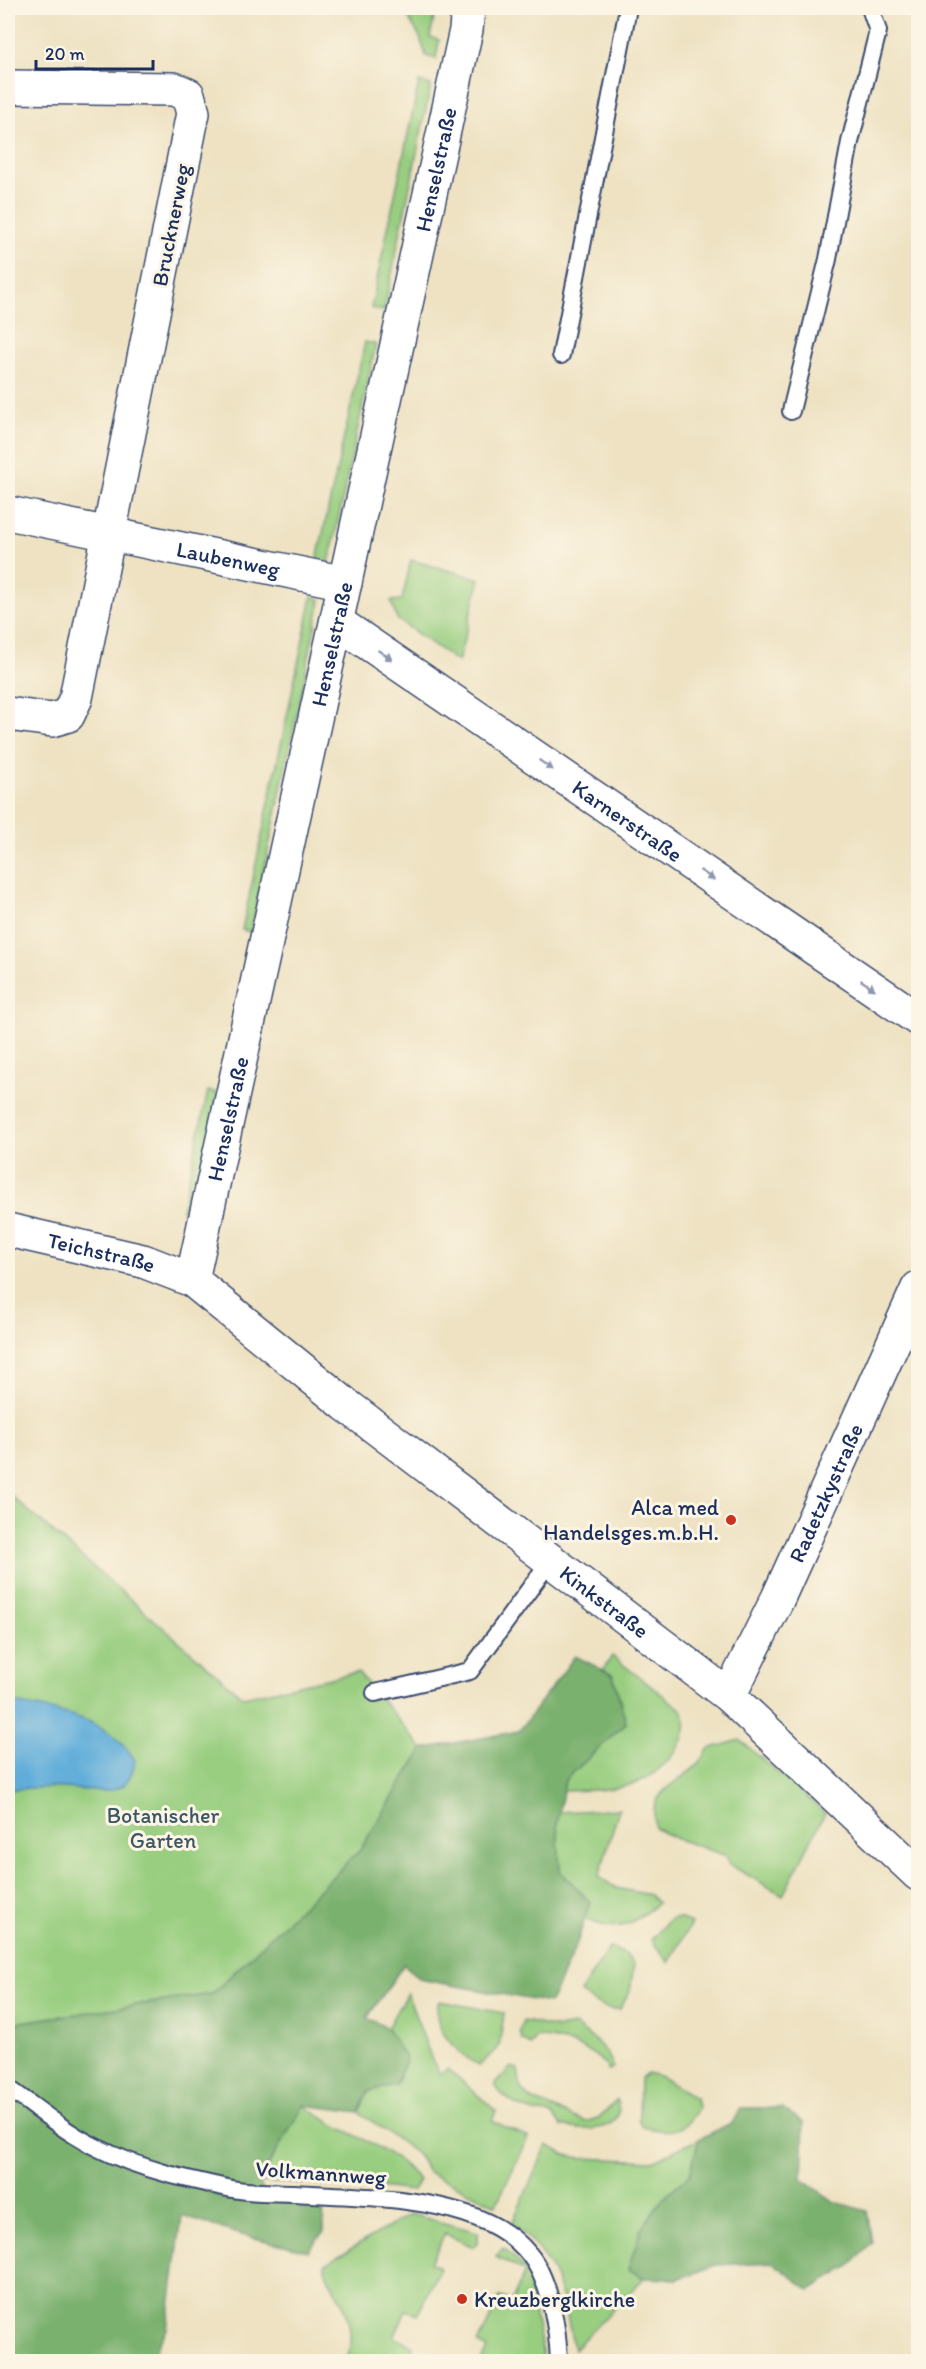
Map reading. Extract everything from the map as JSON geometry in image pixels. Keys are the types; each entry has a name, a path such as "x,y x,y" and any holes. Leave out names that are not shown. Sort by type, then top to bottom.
{"street":[{"name":"Henselstraße","path":"192,1281 466,30 468,8"},
{"name":"Brucknerweg","path":"8,87 174,89 188,95 193,112 111,534"},
{"name":"Laubenweg","path":"8,513 345,582"},
{"path":"8,714 52,720 68,715 76,698 111,534"},
{"name":"Karnerstraße","path":"337,622 918,1019"},
{"name":"Teichstraße","path":"8,1230 143,1261 192,1281"},
{"name":"Kinkstraße","path":"192,1281 346,1405 729,1696 918,1874"},
{"name":"Radetzkystraße","path":"729,1696 778,1598 918,1288"}],"lane":[{"path":"561,355 628,8"},
{"path":"791,411 828,259 849,142 878,31 870,8"},
{"path":"375,1694 470,1671 550,1561"},
{"name":"Volkmannweg","path":"8,2088 96,2148 160,2173 236,2190 426,2202 496,2226 514,2237 531,2255 545,2286 558,2334 560,2361"}],"green space":[{"path":"402,8 436,8 430,37 439,40 436,59 426,56 419,35"},
{"path":"419,82 431,85 384,311 371,308"},
{"path":"365,342 376,344 329,563 317,560"},
{"path":"411,560 480,579 458,662 397,619 391,601 402,600"},
{"path":"312,597 321,599 251,932 242,930"},
{"path":"208,1091 218,1093 193,1212 186,1219 182,1210"},
{"name":"Botanischer Garten","path":"8,1493 243,1697 358,1672 423,1749 360,1850 212,1994 8,2024"},
{"path":"575,1656 613,1675 626,1723 565,1780 557,1824 560,1871 590,1902 577,1943 550,2003 419,1979 404,1964 367,2018 387,2028 406,2060 395,2085 368,2091 359,2112 304,2105 258,2182 268,2201 323,2204 324,2231 308,2251 242,2235 182,2216 167,2329 150,2361 8,2361 8,2024 212,1994 360,1850 423,1749 519,1731"},
{"path":"612,1656 682,1710 685,1721 684,1733 673,1755 664,1765 643,1780 616,1788 563,1791 565,1780 626,1723 613,1675 603,1670"},
{"path":"740,1740 825,1813 783,1895 728,1864 727,1856 677,1839 654,1828 654,1809 659,1796 697,1765 708,1749"},
{"path":"619,1809 599,1877 616,1888 650,1895 658,1903 631,1922 616,1927 596,1924 584,1919 590,1902 560,1871 557,1824 559,1812"},
{"path":"679,1918 691,1923 669,1963 651,1940 670,1919"},
{"path":"610,1947 625,1954 634,1964 630,1991 620,2009 598,2005 580,1992"},
{"path":"407,1993 432,2060 440,2074 448,2069 496,2111 492,2121 528,2137 496,2205 428,2172 416,2153 359,2112 368,2091 396,2085 406,2060 387,2028"},
{"path":"439,2001 504,2013 499,2047 479,2066 447,2039 438,2021"},
{"path":"523,2021 558,2028 575,2025 603,2049 613,2068 609,2071 596,2056 557,2040 537,2037 531,2045 522,2040 520,2031"},
{"path":"511,2067 518,2069 521,2089 531,2099 585,2122 598,2118 617,2100 619,2111 616,2119 600,2128 569,2128 561,2126 553,2115 534,2112 517,2105 506,2098 495,2084"},
{"path":"647,2073 659,2076 696,2098 698,2108 687,2123 675,2130 643,2127 639,2121 640,2080"},
{"path":"304,2105 319,2116 391,2155 405,2166 419,2180 413,2191 380,2187 258,2182"},
{"path":"740,2108 782,2108 804,2123 802,2179 835,2202 867,2211 872,2243 849,2267 810,2290 772,2262 716,2265 678,2279 644,2278 628,2269 641,2229 664,2197 690,2174 699,2139 733,2122"},
{"path":"699,2139 690,2174 664,2197 628,2269 644,2278 574,2349 566,2310 556,2279 540,2252 512,2223 547,2145 566,2155 581,2158 652,2161"},
{"path":"410,2214 478,2232 478,2243 474,2247 445,2234 430,2263 440,2268 418,2314 406,2310 394,2337 413,2346 415,2361 346,2361 350,2346 348,2321 343,2305 328,2277 325,2264"},
{"path":"503,2248 529,2271 530,2293 543,2361 481,2361 487,2349 478,2344 500,2297 512,2301 525,2271 496,2257"}],"water":[{"path":"14,1703 66,1714 97,1725 111,1734 135,1760 132,1773 118,1788 109,1790 29,1788 8,1790 8,1705"}],"place":[{"name":"Alca med Handelsges.m.b.H.","path":"731,1520"},
{"name":"Kreuzberglkirche","path":"462,2299"}]}
